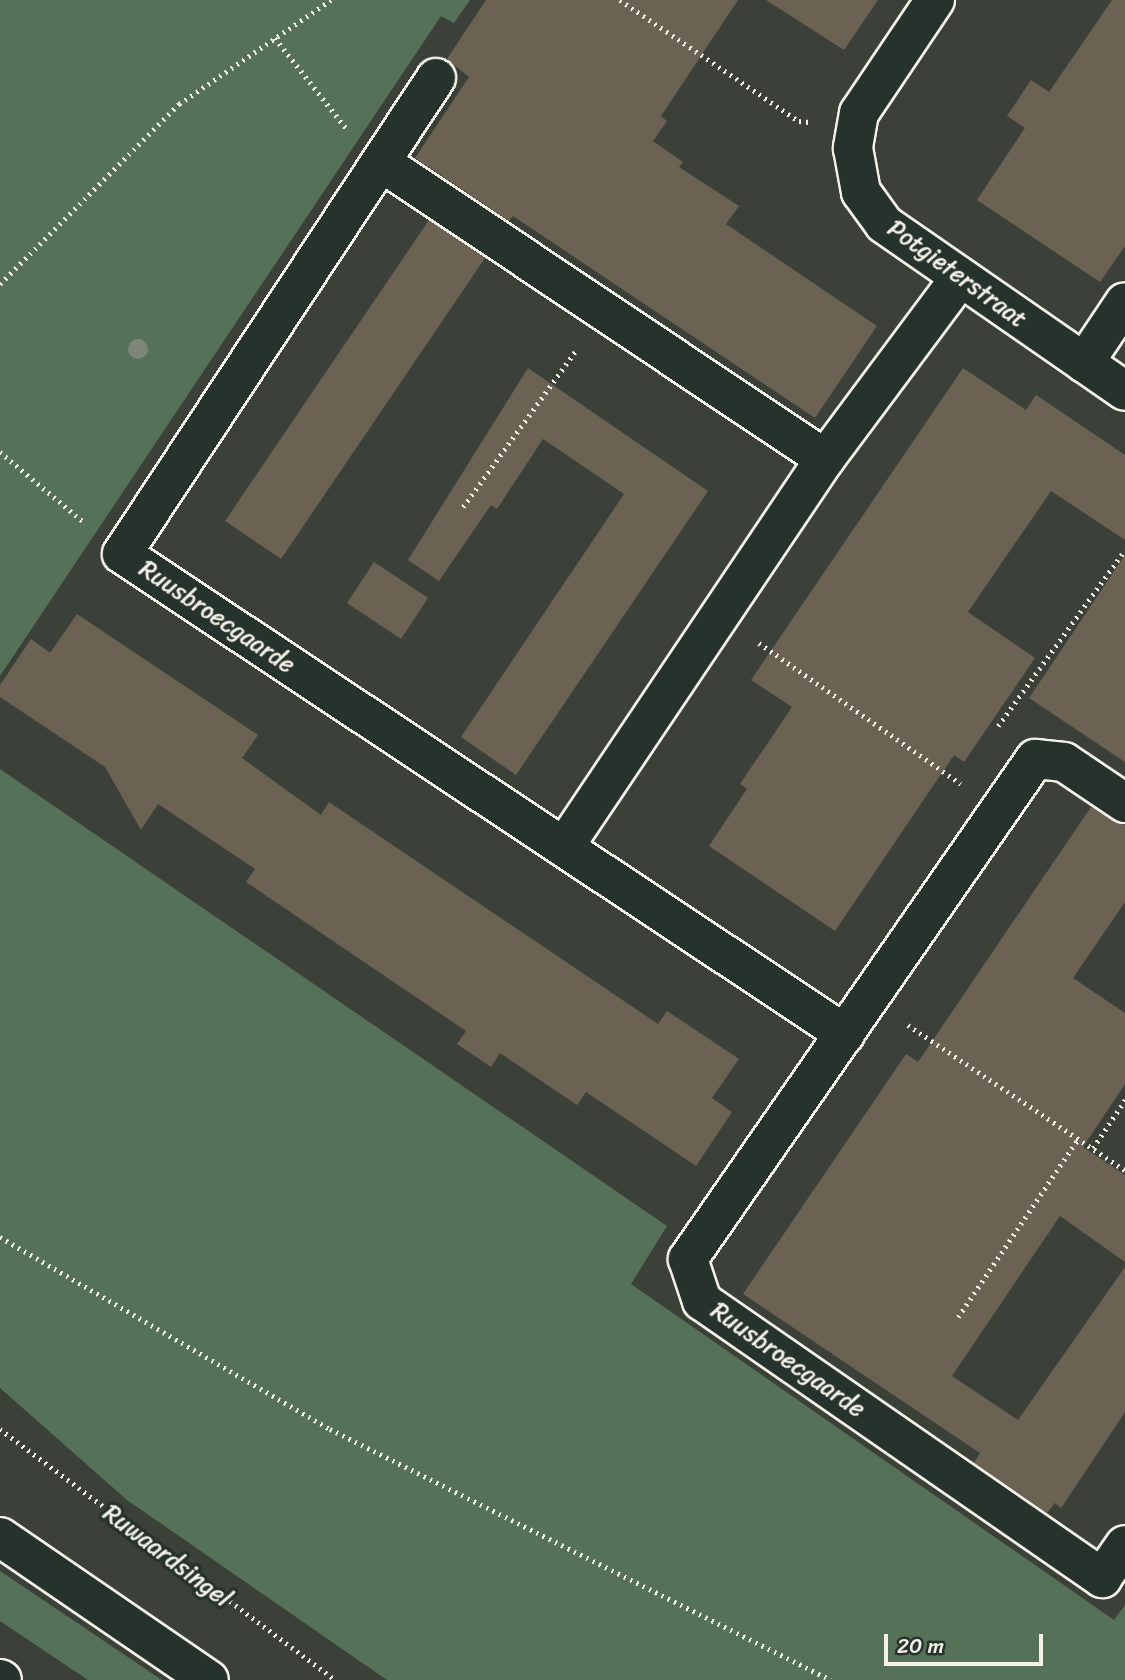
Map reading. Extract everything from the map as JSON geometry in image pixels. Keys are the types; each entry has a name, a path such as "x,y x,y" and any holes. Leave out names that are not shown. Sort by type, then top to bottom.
{"street":[{"name":"Potgieterstraat","path":"935,0 859,113 853,148 861,192 884,224 959,279 1125,391"},
{"name":"Ruusbroecgaarde","path":"436,78 122,554 845,1034"},
{"path":"381,162 825,460"},
{"path":"564,847 825,460 959,279"},
{"path":"1084,363 1125,302"},
{"name":"Ruusbroecgaarde","path":"1125,803 1064,762 1035,759 688,1259 702,1301 1102,1578 1125,1545"},
{"path":"0,1537 209,1680"}],"path":[{"path":"0,284 179,104 331,0"},
{"path":"620,0 799,121 857,123"},
{"path":"275,38 343,125 381,162"},
{"path":"463,507 604,310"},
{"path":"0,452 122,554"},
{"path":"989,738 1125,551"},
{"path":"720,615 1000,810"},
{"path":"958,782 966,771"},
{"path":"869,999 1125,1170"},
{"path":"1093,1149 1125,1100"},
{"path":"958,1317 1078,1139"},
{"path":"0,1237 330,1429 831,1680"},
{"name":"Ruwaardsingel","path":"0,1429 336,1680"}],"green space":[{"path":"0,0 470,0 454,23 441,16 0,676"},
{"path":"0,769 667,1226 631,1284 1114,1620 1125,1605 1125,1680 387,1680 127,1500 0,1388"},
{"path":"0,1571 162,1680 88,1680 0,1621"}],"building":[{"path":"486,0 738,0 661,116 667,121 653,141 683,162 679,167 739,206 726,224 877,326 815,418 513,216 509,221 415,158 469,77 447,59"},
{"path":"766,0 878,0 844,50"},
{"path":"1112,0 1125,0 1125,246 1100,282 977,200 1025,128 1007,116 1031,80 1049,92"},
{"path":"429,220 485,258 281,559 225,521"},
{"path":"528,368 708,491 516,775 461,737 624,494 543,439 497,509 491,505 439,581 408,560"},
{"path":"963,368 1026,410 1036,395 1125,455 1125,540 1051,491 968,612 1035,658 964,762 954,755 835,931 709,846 747,789 740,784 792,707 751,680"},
{"path":"1125,555 1125,762 1029,698"},
{"path":"374,562 428,598 401,639 347,603"},
{"path":"77,614 258,735 242,758 321,815 329,802 658,1024 667,1011 739,1059 712,1098 732,1112 696,1166 586,1092 577,1105 500,1053 491,1067 457,1044 466,1031 246,882 255,869 158,804 141,830 105,767 0,697 0,685 31,639 50,653"},
{"path":"1091,807 1125,825 1125,902 1073,978 1125,1013 1125,1084 1083,1147 1125,1175 1125,1262 1060,1216 952,1376 1018,1420 1125,1267 1125,1412 1061,1508 1055,1503 1047,1513 974,1463 980,1453 743,1294 906,1054 918,1062"}]}
